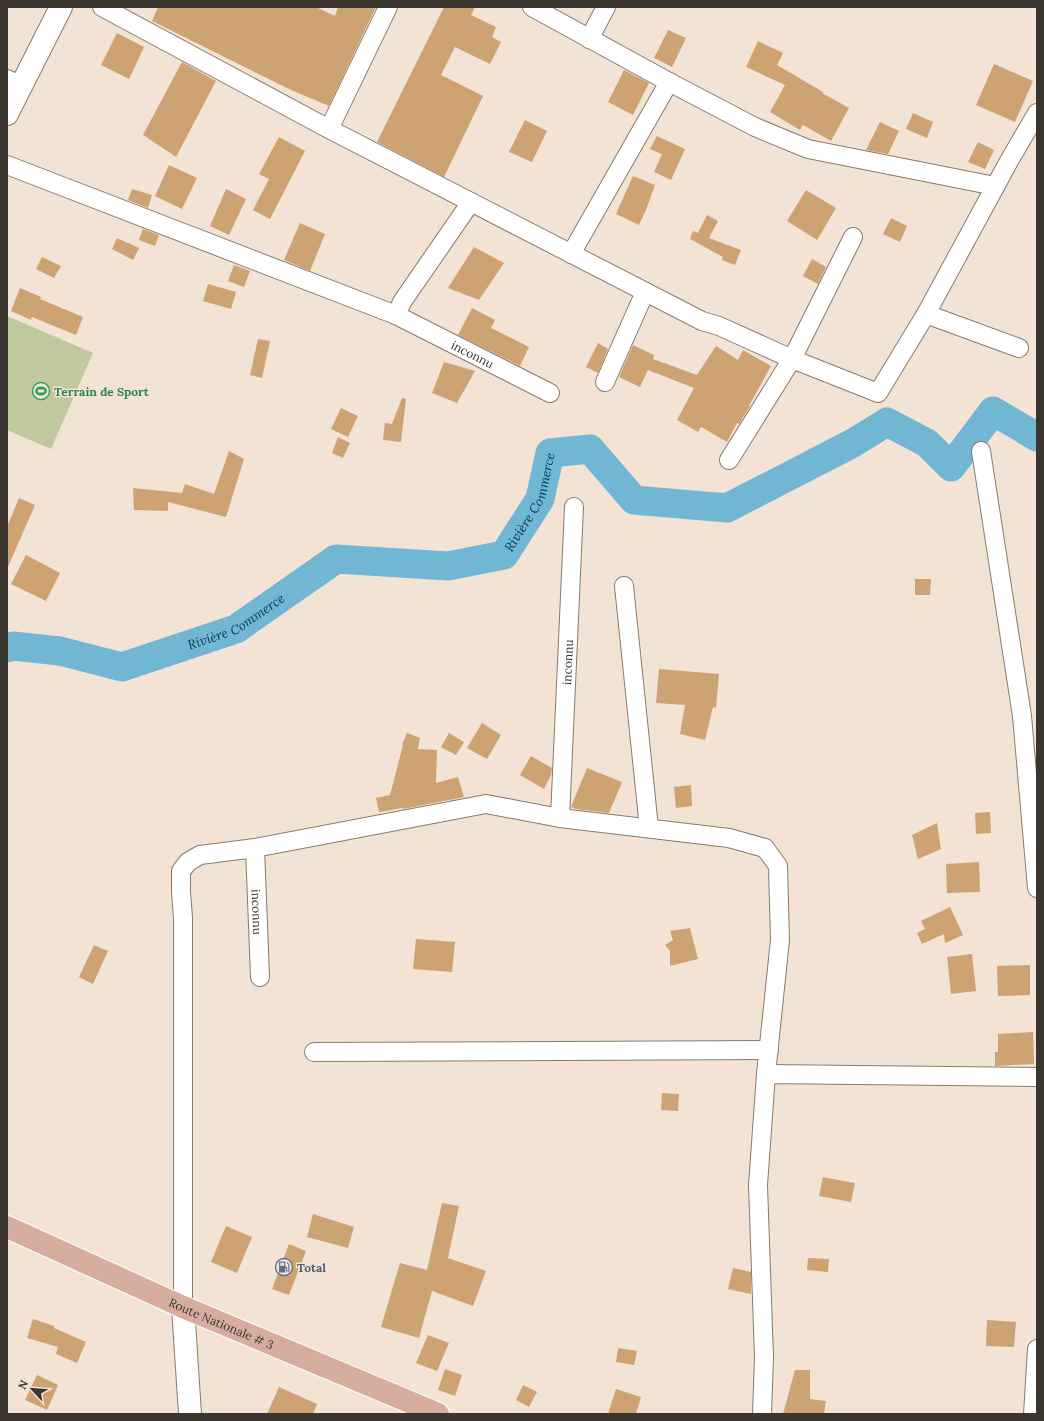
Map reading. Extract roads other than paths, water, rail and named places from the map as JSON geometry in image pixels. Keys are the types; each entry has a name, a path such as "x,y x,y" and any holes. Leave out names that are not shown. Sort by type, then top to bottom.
{"main road":[{"name":"Route Nationale # 3","path":"7,1227 183,1307 438,1414"}],"street":[{"path":"7,114 14,83 61,7"},
{"path":"102,7 329,129 645,292 702,320 719,326 792,359 878,393 926,314 995,186 1037,113"},
{"path":"329,129 388,7"},
{"path":"532,7 755,127 808,149 995,186"},
{"path":"589,39 606,7"},
{"path":"571,254 669,82"},
{"name":"inconnu","path":"7,165 396,315 550,393"},
{"path":"396,315 402,302 471,202"},
{"path":"729,460 792,359 854,237"},
{"path":"605,382 645,292"},
{"path":"926,314 1019,348"},
{"path":"980,451 1022,716 1037,888"},
{"name":"inconnu","path":"560,818 574,507"},
{"path":"624,586 649,828"},
{"path":"190,1414 183,1307 182,871 188,862 200,855 255,848 486,804 560,818 729,838 765,848 778,866 780,940 766,1074 758,1185 764,1356 762,1414"},
{"name":"inconnu","path":"255,848 260,977"},
{"path":"314,1052 769,1050"},
{"path":"766,1074 1037,1077"},
{"path":"1033,1414 1037,1349"}],"waterway":[{"name":"Rivière Commerce","path":"7,648 13,646 60,651 122,667 236,629 336,559 448,566 504,555 540,499 550,453 590,449 634,500 727,508 853,443 887,422 927,443 951,467 993,411 1037,437"}],"place":[{"name":"Terrain de Sport","path":"41,391"},
{"name":"Total","path":"284,1267"}]}
